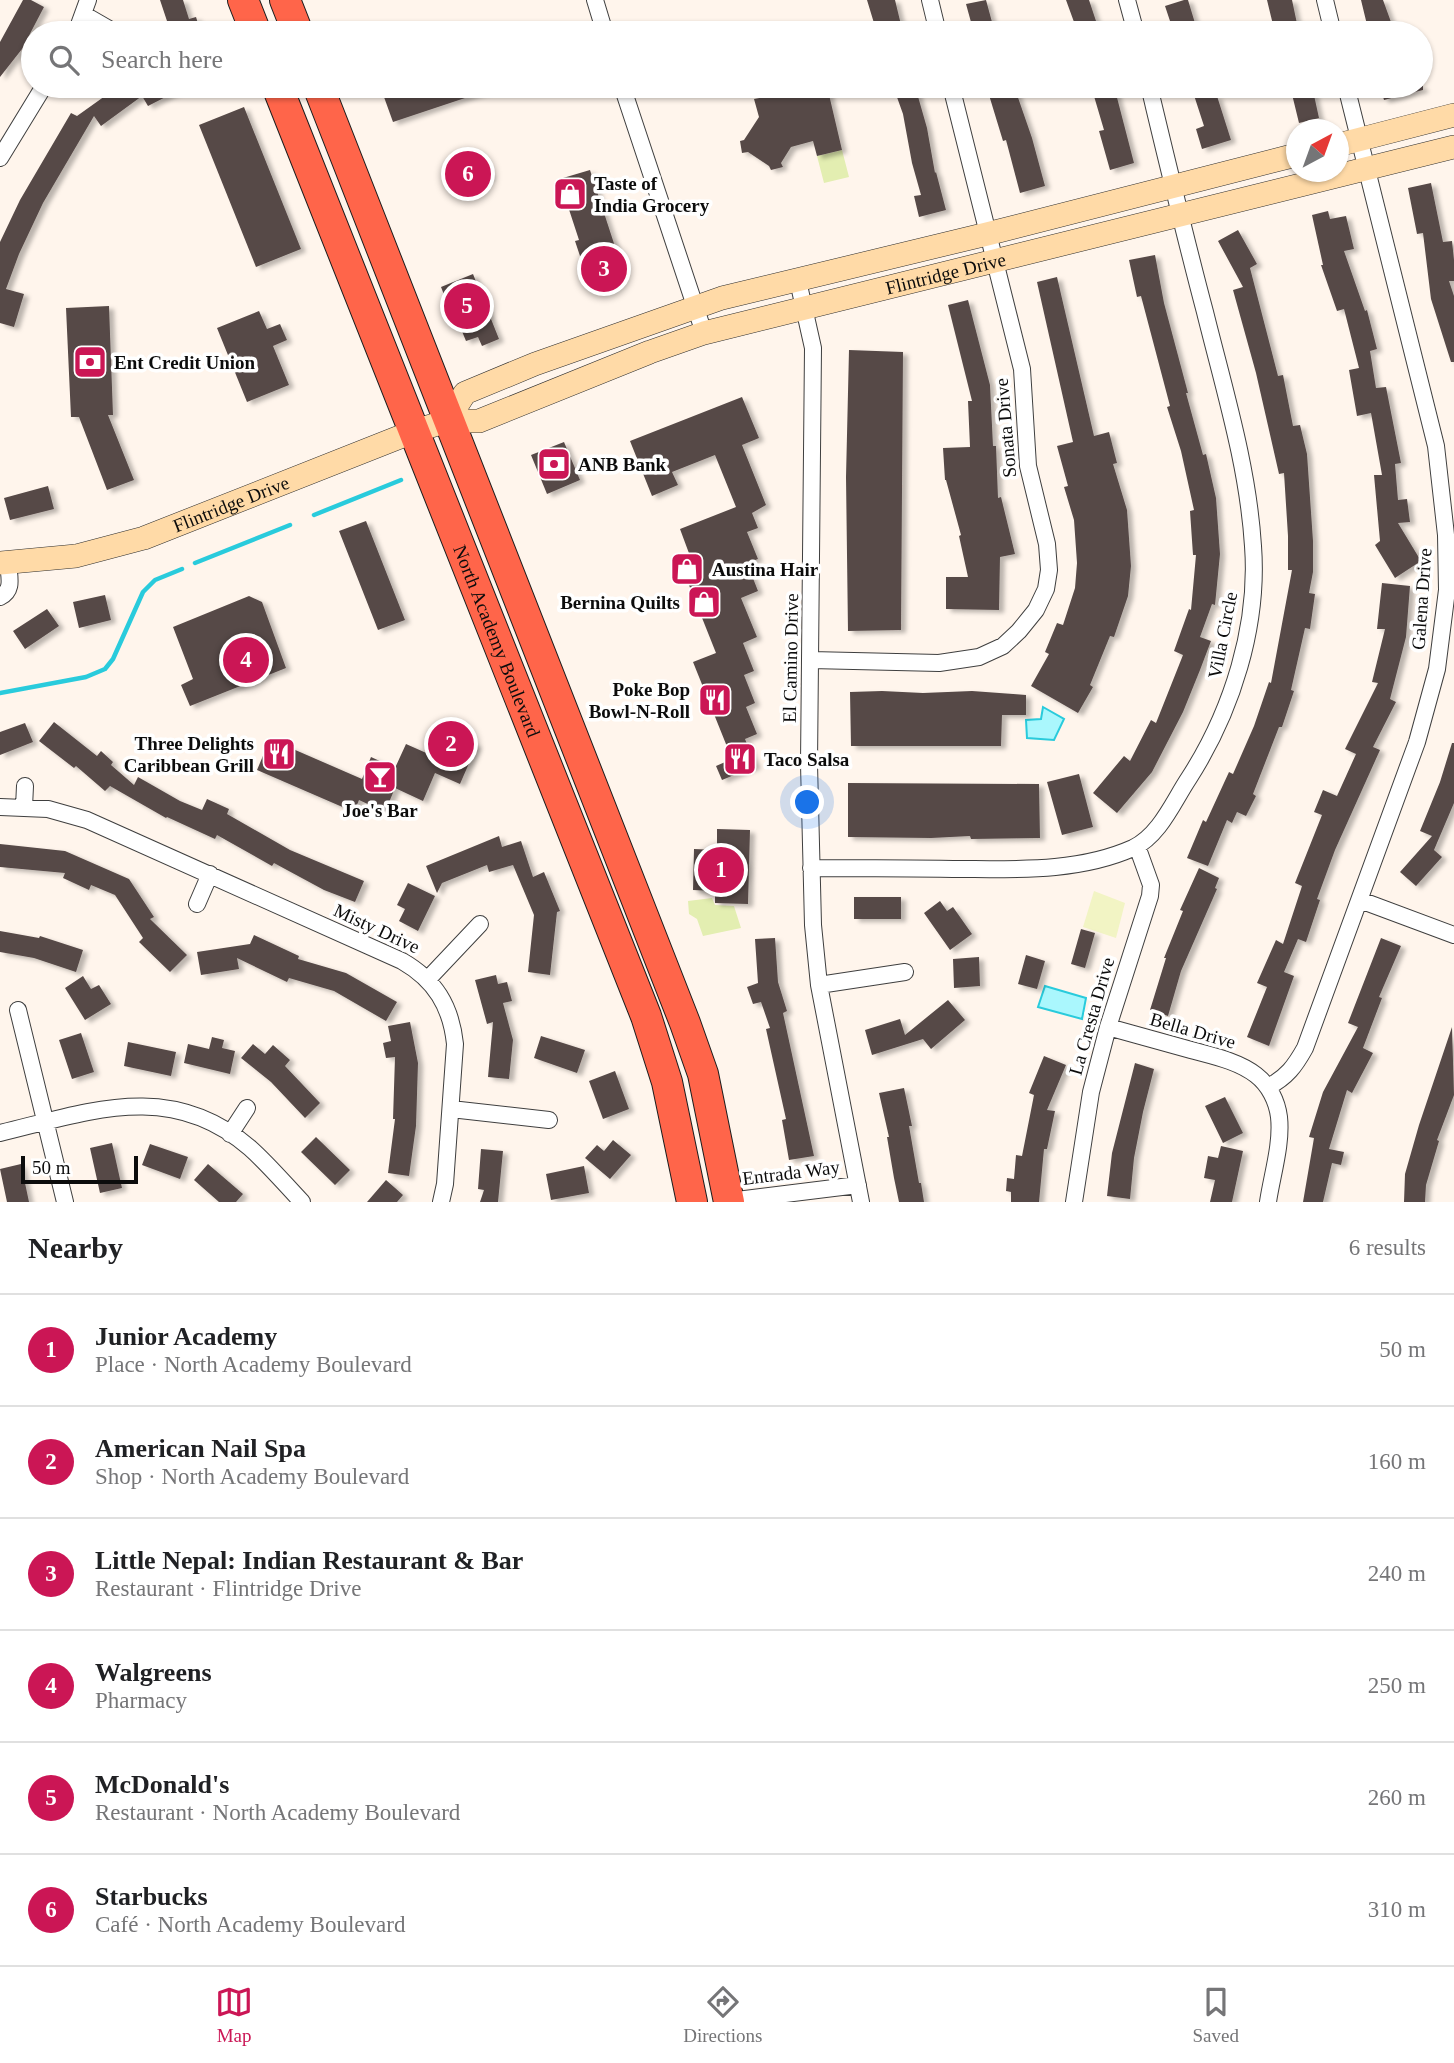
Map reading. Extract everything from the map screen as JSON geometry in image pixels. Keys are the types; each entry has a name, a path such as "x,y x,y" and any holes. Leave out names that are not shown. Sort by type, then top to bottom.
{"highway":[{"path":"243,0 251,21"},
{"path":"285,0 293,21"},
{"name":"North Academy Boulevard","path":"282,98 646,1016 667,1082 692,1202"},
{"name":"North Academy Boulevard","path":"323,98 447,421 578,744 685,1023 703,1074 729,1201"}],"street":[{"path":"594,0 601,21"},
{"path":"930,0 935,21"},
{"path":"1127,0 1133,21"},
{"path":"1325,0 1331,21"},
{"path":"85,7 102,21"},
{"path":"0,158 37,98"},
{"path":"626,98 704,334"},
{"name":"Sonata Drive","path":"811,660 939,663 979,657 1003,646 1019,631 1036,610 1046,589 1049,570 1047,544 1028,466 1022,369 954,98"},
{"name":"Villa Circle","path":"811,868 1039,869 1117,855 1137,846 1150,836 1163,820 1216,729 1231,694 1241,660 1252,599 1254,548 1247,490 1234,428 1179,216 1152,98"},
{"name":"Galena Drive","path":"1347,98 1348,119"},
{"path":"1349,142 1454,116"},
{"name":"Galena Drive","path":"1268,1087 1282,1080 1291,1071 1305,1048 1418,742 1437,670 1447,590 1446,535 1436,446 1367,169 1349,142"},
{"name":"Flintridge Drive","path":"0,597 8,592 10,587 4,563 76,556 144,538 415,431 447,421 479,421 650,352 704,334 1454,147"},
{"name":"Flintridge Drive","path":"447,421 466,393 535,364 722,298 1286,158"},
{"name":"El Camino Drive","path":"798,281 813,348 809,764 811,868 819,985 861,1202"},
{"path":"599,342 609,370"},
{"path":"24,807 25,786"},
{"name":"Misty Drive","path":"0,807 48,809 88,820 402,961 428,979 439,993 453,1024 455,1044 445,1184 441,1202"},
{"name":"La Cresta Drive","path":"1073,1202 1091,1091 1108,1027 1150,896 1151,885 1137,846"},
{"path":"197,904 210,874"},
{"path":"1360,900 1454,935"},
{"path":"428,979 480,924"},
{"path":"819,985 905,972"},
{"path":"18,1010 65,1202"},
{"name":"Bella Drive","path":"1108,1027 1242,1066 1258,1076 1268,1087"},
{"path":"1268,1087 1275,1101 1279,1131 1268,1202"},
{"path":"0,1133 118,1106 165,1108 188,1114 230,1133 265,1162 302,1202"},
{"path":"230,1133 247,1108"},
{"path":"451,1110 549,1120"},
{"name":"Entrada Way","path":"729,1201 858,1185"}],"green space":[{"path":"842,150 849,177 824,183 817,156"},
{"path":"1094,891 1125,903 1116,938 1083,927"},
{"path":"712,898 715,905 734,906 741,928 703,936 697,919 689,914 688,901"}],"water":[{"path":"1043,707 1064,719 1054,740 1027,738 1026,720 1041,719"},
{"path":"1045,986 1086,998 1082,1019 1038,1007"}],"building":[{"path":"23,0 31,0 44,7 37,21 21,21 21,50 0,77 0,42"},
{"path":"160,0 183,0 189,19 196,17 197,21 167,21"},
{"path":"867,0 895,0 900,21 873,21"},
{"path":"986,0 992,21 971,21 966,4"},
{"path":"1066,0 1089,0 1096,21 1074,21"},
{"path":"1188,0 1194,21 1170,21 1165,6"},
{"path":"1267,0 1292,0 1296,21 1272,21"},
{"path":"1361,0 1383,0 1391,21 1366,21"},
{"path":"102,98 139,98 101,126 94,116 43,203 19,254 6,289 24,294 14,327 0,323 0,242 20,200 71,113 77,116"},
{"path":"143,98 164,98 148,106"},
{"path":"384,98 465,98 393,122"},
{"path":"830,98 842,150 817,156 813,141 791,147 781,163 783,167 771,170 748,152 742,153 740,141 744,140 759,117 754,99"},
{"path":"897,98 918,98 946,210 919,217 914,196 921,195"},
{"path":"990,98 1018,98 1045,186 1020,193 1006,140 1003,141"},
{"path":"1095,98 1117,98 1134,163 1110,170 1099,131 1104,130"},
{"path":"1195,98 1218,98 1231,140 1202,149 1196,129 1204,126"},
{"path":"1293,98 1315,98 1319,118 1298,119"},
{"path":"244,107 301,249 256,267 199,125"},
{"path":"481,155 490,177 454,192 445,170"},
{"path":"590,170 623,271 589,283 575,241 579,240 560,182 563,178"},
{"path":"1431,183 1443,242 1452,241 1454,281 1449,281 1454,296 1454,362 1451,362 1431,299 1423,233 1417,234 1408,188"},
{"path":"1328,211 1330,219 1346,216 1354,249 1344,251 1365,311 1367,310 1377,349 1370,351 1376,388 1386,387 1401,463 1395,464 1398,500 1407,499 1410,522 1398,523 1421,561 1395,578 1375,545 1380,541 1374,475 1382,475 1371,413 1357,416 1349,370 1359,368 1344,309 1337,311 1321,265 1312,215"},
{"path":"1238,230 1257,264 1250,268 1278,376 1283,375 1293,426 1300,425 1307,454 1313,541 1313,572 1309,593 1315,594 1310,629 1305,628 1291,690 1294,691 1282,727 1279,727 1253,794 1256,796 1246,816 1237,812 1232,823 1227,820 1208,866 1187,858 1203,820 1206,822 1229,772 1233,774 1269,682 1271,683 1292,570 1288,570 1284,473 1279,474 1256,373 1233,290 1243,287 1218,241"},
{"path":"1155,255 1186,393 1203,455 1206,454 1216,498 1220,554 1215,605 1212,604 1200,637 1211,641 1200,670 1183,712 1152,772 1117,813 1093,793 1124,756 1130,761 1151,720 1156,723 1183,655 1174,651 1189,609 1191,610 1196,555 1193,555 1190,511 1194,510 1181,451 1167,407 1170,406 1141,296 1137,297 1129,260"},
{"path":"473,274 499,339 482,346 478,337 466,341 459,324 456,325 441,287"},
{"path":"1057,277 1094,436 1109,432 1117,463 1113,464 1127,510 1131,566 1128,596 1114,637 1110,636 1090,685 1093,687 1078,713 1031,686 1049,654 1045,652 1057,623 1063,625 1075,588 1077,563 1074,520 1064,487 1068,486 1057,446 1073,442 1037,282"},
{"path":"968,300 990,385 998,498 1001,497 1015,554 1000,557 999,610 946,609 946,577 968,577 959,536 961,535 945,480 943,448 970,447 968,401 972,401 948,305"},
{"name":"Ent Credit Union","path":"109,306 113,415 108,415 134,480 107,490 79,417 71,417 66,308"},
{"path":"259,311 267,329 280,324 287,340 273,346 289,385 247,402 217,328"},
{"path":"849,350 903,352 901,630 848,631 846,477"},
{"path":"742,397 759,438 742,445 766,505 752,513 758,528 747,532 758,559 747,563 758,591 741,598 757,637 743,643 754,671 744,675 755,703 746,707 757,734 745,739 756,766 722,780 716,766 732,759 693,662 716,653 679,560 690,556 680,529 736,507 715,455 672,472 678,485 652,496 630,441"},
{"name":"ANB Bank","path":"564,442 580,480 547,494 531,455"},
{"path":"48,486 54,509 10,520 4,498"},
{"path":"366,521 405,620 378,630 339,531"},
{"path":"1382,583 1410,586 1406,637 1390,699 1396,702 1373,747 1380,750 1335,850 1317,899 1320,900 1306,942 1298,939 1284,972 1294,976 1269,1046 1247,1037 1267,987 1257,983 1276,940 1283,944 1302,886 1295,883 1322,815 1314,812 1323,790 1337,796 1356,754 1345,749 1378,683 1372,682 1385,629 1377,629"},
{"path":"105,595 111,620 79,628 73,602"},
{"path":"249,596 262,602 286,668 190,706 181,685 193,679 173,627"},
{"path":"47,609 59,626 25,649 13,631"},
{"path":"972,691 1026,695 1026,715 1002,715 1001,746 851,746 850,692"},
{"path":"54,722 97,756 101,751 113,762 111,765 134,785 138,777 202,810 207,799 229,809 227,814 290,850 364,881 355,902 324,890 274,863 272,866 217,835 215,839 166,818 110,786 105,791 76,766 74,768 39,741"},
{"path":"25,723 33,742 0,755 0,732"},
{"path":"444,730 477,745 460,784 435,773 423,801 395,788 385,812 359,800 354,812 257,770 270,739 362,779 371,757 395,768 406,744 433,756"},
{"path":"1452,743 1454,803 1434,850 1442,857 1416,886 1400,872 1432,836 1420,831"},
{"path":"1079,774 1093,827 1062,835 1047,782"},
{"path":"848,783 1039,784 1040,838 848,837"},
{"path":"717,829 750,830 748,904 715,903 715,891 693,890 694,849 717,850"},
{"path":"499,836 502,847 521,841 533,877 544,872 560,911 557,912 550,975 528,972 534,915 513,865 489,872 487,865 442,883 437,893 426,866"},
{"path":"0,844 65,851 129,879 154,917 150,919 187,955 170,972 139,942 143,938 115,895 91,885 89,890 63,878 65,873 0,867"},
{"path":"1199,868 1219,878 1215,888 1217,889 1181,971 1168,1016 1150,1010 1164,958 1183,911 1180,910"},
{"path":"408,883 435,896 418,931 399,921 405,909 397,905"},
{"path":"854,897 901,897 901,919 854,919"},
{"path":"940,901 947,911 953,907 972,934 950,950 924,913"},
{"path":"1081,929 1095,933 1085,968 1071,964"},
{"path":"0,931 39,938 40,936 83,950 76,972 34,958 0,952"},
{"path":"254,935 299,956 298,959 346,973 397,1002 386,1021 334,991 289,978 287,982 237,958 239,969 201,975 197,952 250,944"},
{"path":"775,938 778,982 787,1011 783,1013 814,1156 789,1160 782,1120 786,1119 766,1029 770,1028 761,1002 753,1004 747,987 758,983 755,939"},
{"path":"1381,938 1401,946 1379,997 1382,998 1363,1048 1373,1053 1352,1093 1347,1090 1329,1149 1344,1152 1341,1165 1332,1163 1323,1202 1303,1202 1314,1138 1309,1137 1323,1092 1358,1027 1348,1023"},
{"path":"1026,955 1045,961 1037,989 1018,984"},
{"path":"979,957 980,986 954,988 953,959"},
{"path":"496,975 498,984 507,982 512,1001 503,1003 513,1040 509,1079 488,1077 493,1022 487,1024 475,980"},
{"path":"83,976 91,989 99,985 111,1004 85,1020 65,988"},
{"path":"948,1000 965,1020 931,1049 923,1039 872,1055 865,1030 900,1019 905,1035"},
{"path":"410,1022 418,1063 416,1126 409,1176 388,1173 395,1119 395,1057 386,1058 383,1043 391,1041 388,1026"},
{"path":"1452,1027 1454,1095 1437,1140 1439,1141 1426,1185 1425,1202 1404,1202 1405,1174"},
{"path":"81,1033 94,1072 72,1079 59,1040"},
{"path":"541,1036 585,1050 577,1073 534,1058"},
{"path":"212,1037 224,1040 222,1048 235,1051 230,1074 184,1063 188,1044 209,1049"},
{"path":"128,1042 176,1052 171,1076 124,1066"},
{"path":"253,1044 265,1054 273,1045 290,1060 285,1066 320,1103 305,1118 271,1082 241,1058"},
{"path":"1044,1056 1066,1065 1047,1110 1055,1111 1047,1149 1044,1149 1039,1202 1011,1202 1011,1192 1006,1191 1007,1178 1014,1179 1016,1155 1022,1156 1034,1095 1029,1093"},
{"path":"1135,1063 1154,1069 1134,1158 1130,1199 1107,1196 1112,1153"},
{"path":"615,1071 629,1109 603,1119 589,1081"},
{"path":"904,1088 924,1202 899,1202 879,1093"},
{"path":"1225,1097 1243,1133 1223,1143 1205,1106"},
{"path":"316,1137 350,1170 335,1185 301,1152"},
{"path":"613,1140 631,1155 610,1179 585,1158 597,1145 604,1151"},
{"path":"112,1143 122,1188 100,1193 90,1148"},
{"path":"150,1144 188,1157 180,1179 142,1165"},
{"path":"1221,1146 1243,1151 1232,1202 1210,1202 1215,1180 1204,1178 1208,1156 1218,1158"},
{"path":"481,1149 503,1151 498,1202 480,1202 484,1190 478,1189"},
{"path":"21,1164 29,1202 7,1202 0,1169"},
{"path":"208,1164 243,1194 236,1202 219,1202 194,1180"},
{"path":"584,1166 589,1193 551,1200 546,1174"},
{"path":"386,1180 403,1195 397,1202 367,1202"}],"waterway":[{"path":"314,515 401,480"},
{"path":"195,563 290,525"},
{"path":"0,693 86,677 105,669 113,659 143,592 155,580 182,569"}],"place":[{"name":"Starbucks","path":"468,174"},
{"name":"Taste of India Grocery","path":"570,194"},
{"name":"Little Nepal: Indian Restaurant & Bar","path":"604,269"},
{"name":"McDonald's","path":"467,306"},
{"name":"Ent Credit Union","path":"90,362"},
{"name":"ANB Bank","path":"554,464"},
{"name":"Austina Hair","path":"687,569"},
{"name":"Bernina Quilts","path":"704,602"},
{"name":"Walgreens","path":"246,660"},
{"name":"Poke Bop Bowl-N-Roll","path":"715,700"},
{"name":"American Nail Spa","path":"451,744"},
{"name":"Three Delights Caribbean Grill","path":"279,754"},
{"name":"Taco Salsa","path":"740,759"},
{"name":"Joe's Bar","path":"380,777"},
{"name":"Junior Academy","path":"721,870"}]}
